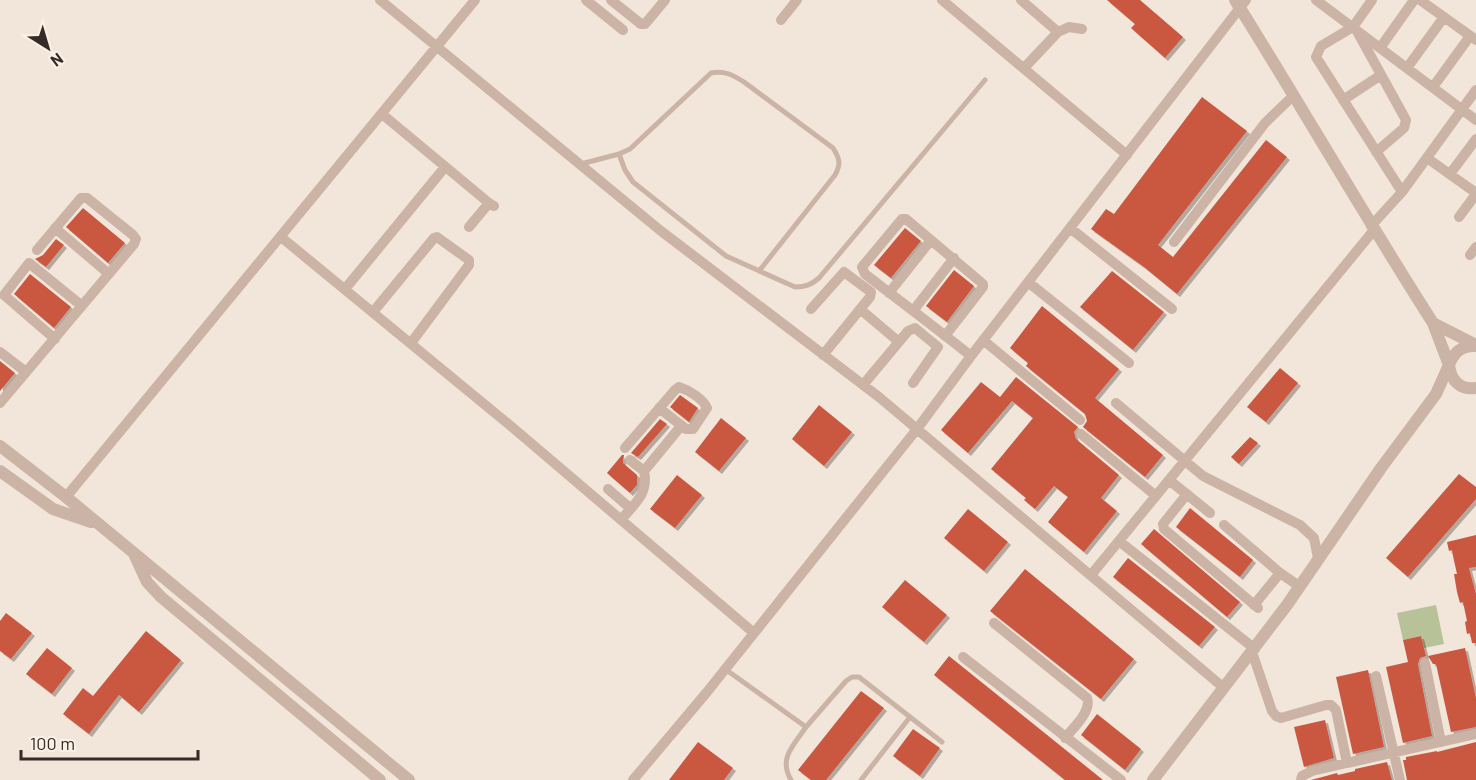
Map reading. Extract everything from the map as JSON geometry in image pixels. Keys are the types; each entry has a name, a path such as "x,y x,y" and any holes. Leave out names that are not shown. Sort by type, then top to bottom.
{"street":[{"path":"380,0 661,231 917,429 1224,688"},
{"path":"66,497 475,0"},
{"path":"586,0 623,30"},
{"path":"611,0 638,22 645,24 665,0"},
{"path":"781,20 797,0"},
{"path":"942,0 1127,155"},
{"path":"1021,0 1058,32"},
{"path":"1372,0 1355,29 1321,46 1317,57 1402,192"},
{"path":"1380,48 1414,0"},
{"path":"1320,1 1476,120"},
{"path":"1426,2 1473,38 1433,87"},
{"path":"633,780 917,429 1240,3 1372,228 1433,323 1452,379 1470,388"},
{"path":"1407,68 1444,17"},
{"path":"1024,68 1058,32 1069,27 1082,29"},
{"path":"1355,29 1406,120 1404,128 1376,152"},
{"path":"1343,100 1381,75"},
{"path":"1091,575 1402,192 1476,90"},
{"path":"1174,242 1265,123 1294,95"},
{"path":"382,114 492,205 469,227"},
{"path":"1450,174 1476,139"},
{"path":"1427,158 1476,194 1460,217"},
{"path":"345,289 445,167"},
{"path":"0,403 136,239 87,198 81,198 38,249"},
{"path":"945,336 983,287 982,280 906,219 899,220 862,267 865,274 889,293 971,356"},
{"path":"55,228 109,274"},
{"path":"1070,228 1172,309"},
{"path":"281,237 411,343 754,633"},
{"path":"373,312 434,238 437,237 469,260 469,265 411,343"},
{"path":"889,293 931,240"},
{"path":"913,311 954,258"},
{"path":"55,339 4,295 29,263 82,306"},
{"path":"811,309 844,272 871,292 870,297 824,355"},
{"path":"1028,282 1129,363"},
{"path":"860,309 898,342"},
{"path":"1433,323 1475,345"},
{"path":"863,385 911,328 915,328 939,347 913,383"},
{"path":"983,340 1080,420"},
{"path":"1154,780 1253,650 1380,468 1436,394 1455,352 1475,345"},
{"path":"0,352 26,372"},
{"path":"625,448 659,408 675,390 680,387 706,404 707,408 693,429 686,429 659,408"},
{"path":"1436,394 1470,388"},
{"path":"1116,403 1203,476 1300,525 1314,538 1318,558"},
{"path":"621,520 641,496 645,487 644,471 681,426"},
{"path":"1081,434 1156,496"},
{"path":"0,446 66,497 409,780"},
{"path":"630,460 644,471"},
{"path":"0,471 53,509 98,524"},
{"path":"1169,480 1210,513"},
{"path":"608,489 630,508"},
{"path":"1187,494 1163,524 1164,529 1256,607 1280,573"},
{"path":"1224,525 1280,573 1299,586"},
{"path":"1119,541 1253,650 1272,711 1276,716 1281,718 1331,705 1336,710 1347,763"},
{"path":"133,552 147,582 161,597 380,780"},
{"path":"994,623 1088,698 1087,709 1065,738"},
{"path":"963,657 1121,780"},
{"path":"1425,663 1442,742"},
{"path":"1376,676 1400,780"},
{"path":"1301,780 1302,776 1312,771 1476,734"}],"lane":[{"path":"579,164 630,149 711,73 720,71 731,74 833,148 839,157 840,166 835,175 759,271"},
{"path":"619,154 629,176 650,196 726,256 795,287 803,287 812,284 985,81"},
{"path":"725,669 806,727"},
{"path":"791,780 787,770 786,756 806,727 852,677 859,677 942,742"},
{"path":"861,780 910,717"}],"green space":[{"path":"1436,605 1444,644 1424,648 1421,636 1403,640 1397,613"}],"building":[{"path":"1107,0 1140,0 1183,37 1165,58 1131,28 1135,24"},
{"path":"1202,97 1247,131 1158,245 1173,257 1266,140 1287,157 1177,294 1091,229 1106,209 1114,214"},
{"path":"83,208 125,243 108,263 66,227"},
{"path":"905,228 921,241 891,278 874,265"},
{"path":"56,239 64,245 46,267 35,259 43,255"},
{"path":"954,270 974,286 947,322 926,306"},
{"path":"1112,271 1164,312 1133,350 1080,307"},
{"path":"30,274 71,307 54,328 14,294"},
{"path":"1042,306 1119,369 1095,398 1163,455 1145,477 1083,427 1087,421 1085,414 1026,366 1028,363 1010,348"},
{"path":"0,361 15,373 0,391"},
{"path":"1280,368 1298,383 1266,422 1247,407"},
{"path":"1016,377 1078,427 1074,432 1076,439 1119,475 1101,498 1117,511 1084,552 1048,522 1068,497 1054,486 1035,509 1024,500 1026,498 991,469 1033,418 1012,401 968,453 941,430 981,382 1000,397"},
{"path":"680,395 698,408 689,422 670,407"},
{"path":"819,405 852,432 824,466 792,439"},
{"path":"721,418 746,438 719,471 695,452"},
{"path":"660,419 667,424 638,457 631,453"},
{"path":"1250,437 1258,443 1239,464 1231,457"},
{"path":"624,455 623,463 637,475 637,485 630,493 607,473"},
{"path":"1459,474 1476,487 1476,499 1408,577 1386,558"},
{"path":"677,475 702,495 675,528 650,509"},
{"path":"1190,508 1253,560 1240,577 1176,527"},
{"path":"968,509 1008,542 984,571 944,538"},
{"path":"1154,529 1240,602 1227,617 1141,544"},
{"path":"1476,535 1476,567 1469,568 1476,594 1476,643 1472,643 1470,633 1467,634 1463,602 1460,603 1457,592 1454,574 1457,574 1452,550 1449,551 1447,542"},
{"path":"1128,558 1215,627 1199,646 1113,577"},
{"path":"1025,569 1134,659 1101,699 990,611"},
{"path":"905,580 947,615 924,642 882,607"},
{"path":"6,613 32,633 11,659 0,651 0,621"},
{"path":"146,631 181,660 139,712 119,695 89,734 63,714 83,688 93,696"},
{"path":"1421,636 1426,656 1420,658 1418,664 1432,736 1403,743 1386,667 1408,662 1403,640"},
{"path":"47,648 72,668 52,694 26,674"},
{"path":"1465,648 1476,698 1476,727 1451,732 1436,664 1433,664 1428,656"},
{"path":"949,656 1103,780 1065,780 934,675"},
{"path":"1368,670 1384,747 1353,754 1336,677"},
{"path":"861,691 884,708 826,780 811,780 798,770"},
{"path":"1097,714 1141,749 1125,770 1081,735"},
{"path":"1325,720 1334,758 1304,767 1294,727"},
{"path":"913,729 940,748 920,776 893,756"},
{"path":"698,742 733,768 724,780 669,780"},
{"path":"1476,742 1476,780 1407,780 1403,760 1406,760 1406,757"},
{"path":"1387,762 1392,780 1311,780 1355,771 1355,769"}]}
